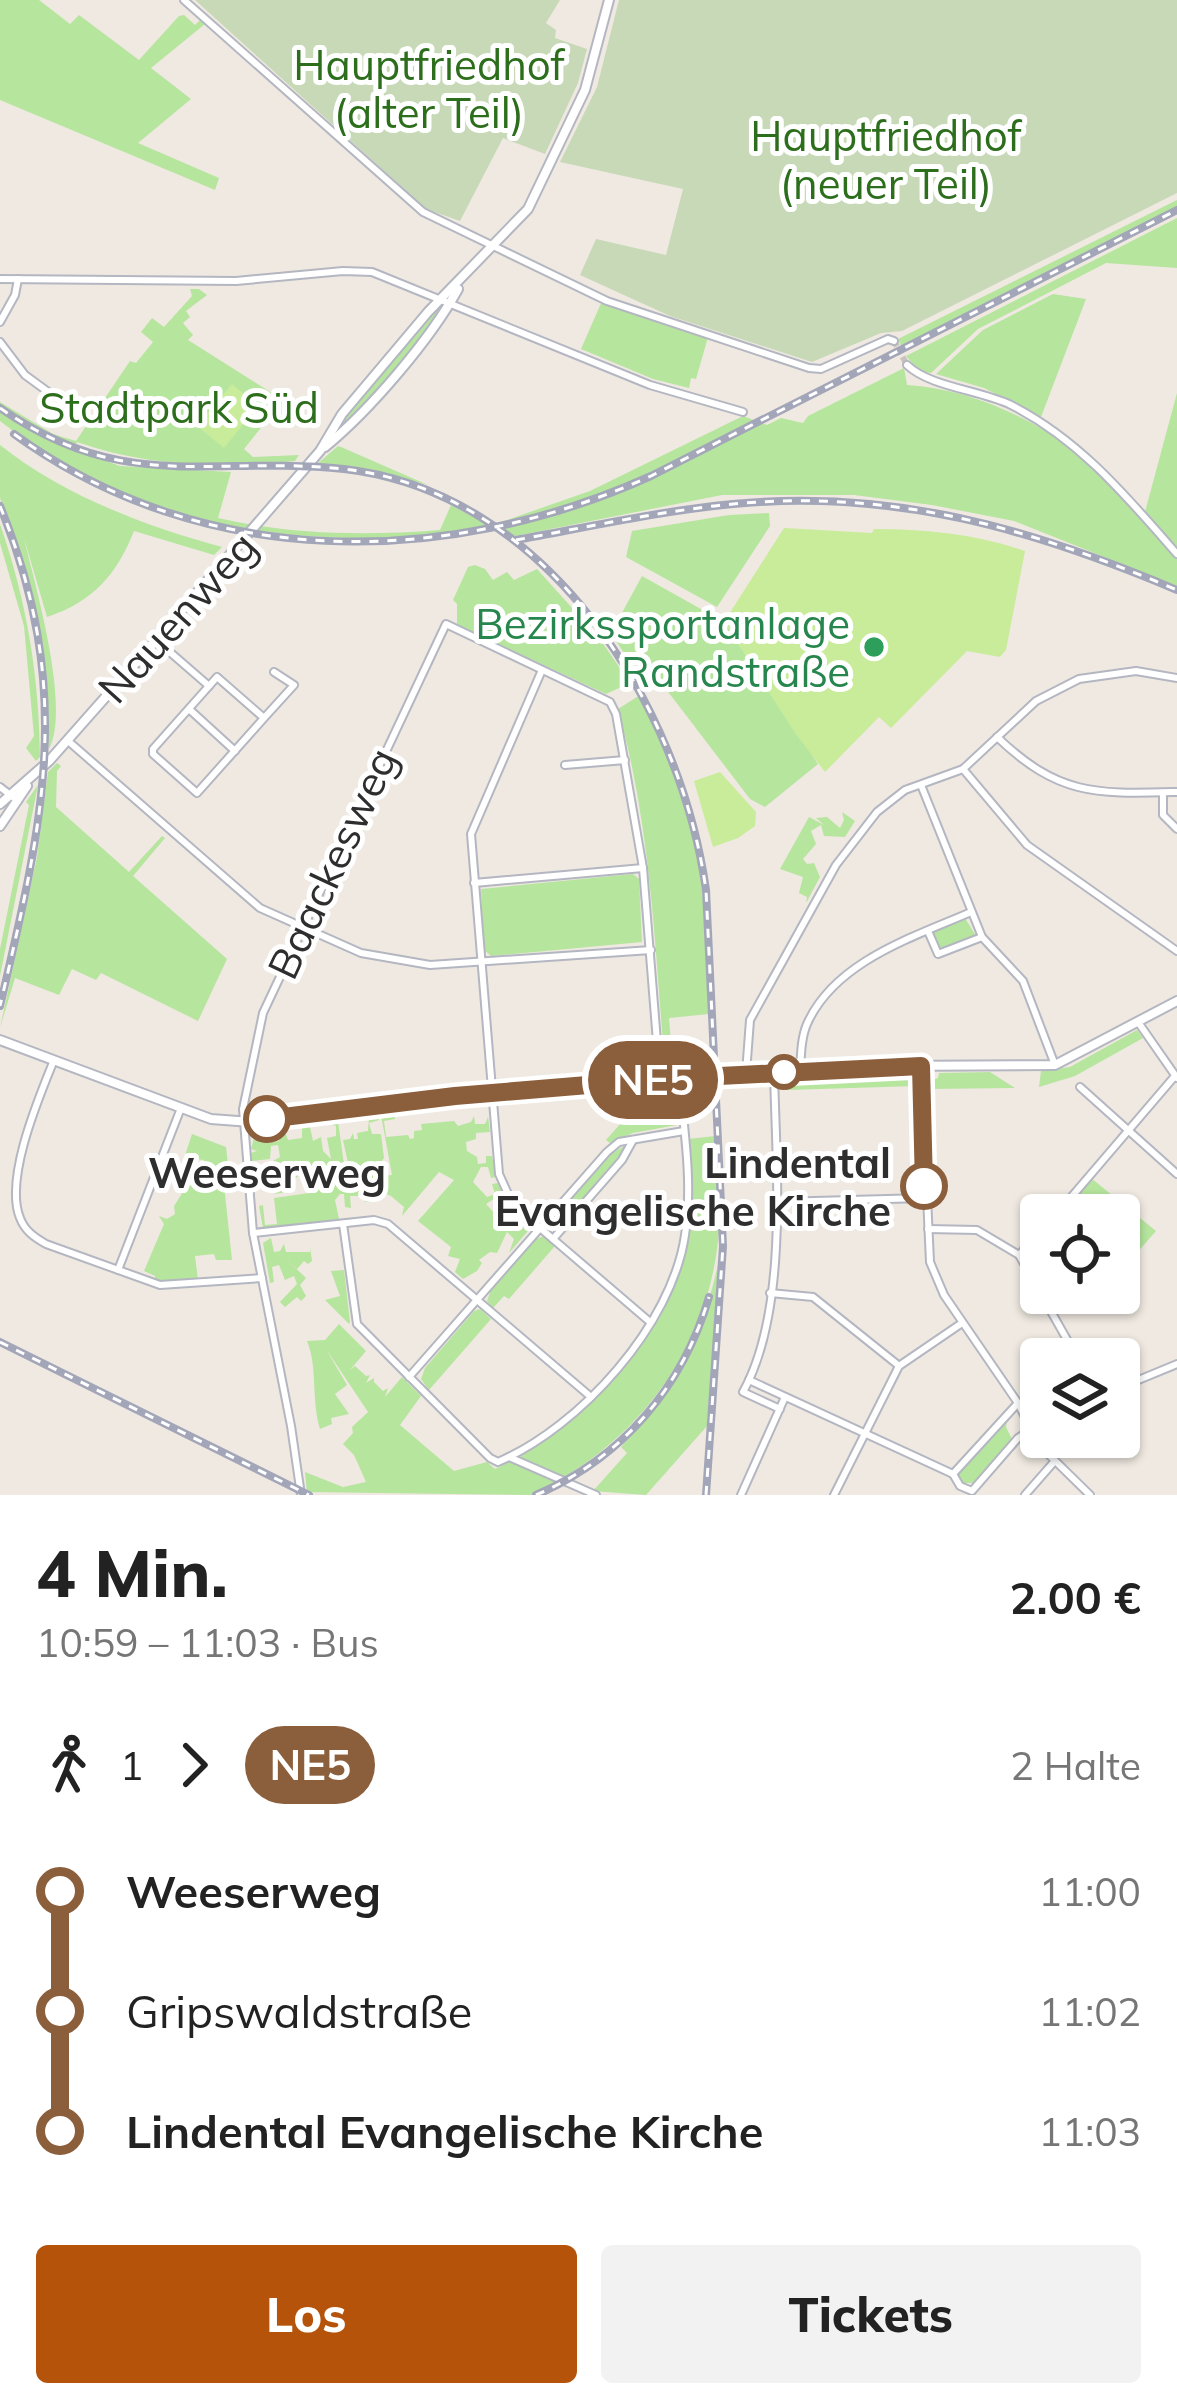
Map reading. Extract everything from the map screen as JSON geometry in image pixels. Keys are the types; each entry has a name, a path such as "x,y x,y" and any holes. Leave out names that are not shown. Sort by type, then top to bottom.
{"street":[{"path":"184,0 423,212 493,246 627,308 809,368 820,369 888,339 894,341"},
{"name":"Nauenweg","path":"0,826 14,798 320,452 353,423 463,280 530,205 580,100 609,0"},
{"path":"0,279 236,281 363,271 394,278 650,386 743,412"},
{"path":"0,322 18,279"},
{"path":"0,342 25,375 51,394"},
{"path":"907,365 928,379 1010,405 1070,440 1177,554"},
{"name":"Baackesweg","path":"243,1116 263,1012 446,624 542,670"},
{"path":"156,640 208,686"},
{"path":"650,1322 539,1228 509,1196 499,1174 471,834 542,670 610,702 643,868 660,1079"},
{"path":"746,1073 750,1020 836,865 894,796 963,769 1036,701 1079,679 1136,671 1177,678"},
{"path":"264,718 217,677 152,754 197,793 294,686 274,672"},
{"path":"189,709 235,752"},
{"path":"997,737 1036,770 1082,791 1177,792"},
{"path":"67,740 260,908 361,953 430,965 651,950"},
{"path":"566,765 625,760"},
{"path":"963,769 1027,845 1177,951"},
{"path":"921,784 982,937 1032,996 1054,1065"},
{"path":"0,787 14,798"},
{"path":"1163,793 1163,815 1177,829"},
{"name":"Nauenweg","path":"0,804 14,798"},
{"path":"474,884 643,868"},
{"path":"800,1071 807,1024 820,1003 887,948 971,912"},
{"path":"928,931 938,955 982,937"},
{"path":"0,1040 229,1122 243,1116 746,1073 1054,1065 1177,1001"},
{"path":"1074,1194 1176,1077 1138,1022"},
{"path":"54,1060 31,1122 16,1188 19,1216 30,1233 46,1244 172,1287 262,1278"},
{"path":"921,1066 929,1262 962,1323 1020,1406"},
{"path":"774,1072 778,1202 770,1293 763,1345 743,1391 779,1409"},
{"path":"343,1225 356,1322 498,1462 544,1437 591,1397 650,1322 671,1281 688,1214 680,1078"},
{"path":"1080,1087 1177,1174"},
{"path":"118,1270 181,1108"},
{"path":"243,1116 254,1233 301,1495"},
{"path":"410,1377 619,1142 684,1131"},
{"path":"553,1239 630,1151 634,1138"},
{"path":"778,1202 924,1198"},
{"path":"254,1233 374,1220 388,1224 591,1397"},
{"path":"926,1229 977,1230 1018,1255 1069,1338"},
{"path":"770,1293 813,1297 899,1366"},
{"path":"834,1495 899,1366 962,1323"},
{"path":"1140,1379 1177,1364"},
{"path":"749,1380 953,1474 960,1486 972,1491 1020,1439"},
{"path":"741,1495 785,1397"},
{"path":"953,1474 1018,1402"},
{"path":"509,1457 596,1495"},
{"path":"1050,1458 1090,1495"},
{"path":"1025,1495 1053,1462"}],"green space":[{"path":"0,0 39,0 70,24 79,15 139,60 179,16 195,25 200,20 205,24 151,68 191,99 138,143 219,178 215,190 0,100"},
{"name":"Hauptfriedhof (alter Teil)","path":"195,0 560,0 546,23 556,30 555,38 587,49 578,83 545,154 503,138 460,221 426,209"},
{"name":"Hauptfriedhof (neuer Teil)","path":"619,0 1177,0 1177,193 902,331 881,333 812,362 670,316 580,275 596,239 666,255 683,189 560,162 597,87"},
{"path":"1177,200 1177,207 901,346 898,339"},
{"path":"1177,218 1177,268 1106,263 978,329 931,373 920,372 906,356"},
{"name":"Stadtpark Süd","path":"190,289 207,295 186,311 190,317 183,323 193,335 188,340 283,400 244,449 253,457 299,455 295,461 184,463 130,457 77,442 74,449 120,466 231,472 218,518 301,531 412,532 440,530 451,505 490,526 590,491 743,416 767,425 781,418 803,423 808,416 904,368 907,385 953,392 996,406 1077,451 1177,559 1177,586 1014,521 854,495 722,495 505,538 489,526 386,539 236,527 113,489 74,470 0,421 0,402 53,434 76,441 130,361 136,363 153,342 141,332 152,318 164,327 192,296"},
{"path":"1053,294 1086,299 1041,417 984,388 936,374 983,330"},
{"path":"602,301 708,337 689,388 653,379 581,349"},
{"path":"439,305 444,307 438,318 351,421 339,428 340,421"},
{"path":"232,384 258,406 224,448 197,426"},
{"path":"1177,393 1177,547 1145,512"},
{"path":"0,445 49,479 105,506 222,547 214,555 134,531 120,560 90,595 47,617 24,538 54,676 55,730 49,749 41,639 23,562 0,498"},
{"path":"338,446 428,485 380,472 316,465"},
{"path":"769,513 770,526 717,607 626,557 632,531"},
{"path":"0,524 30,639 39,727 40,757 36,761 26,748 34,736 24,626 0,543"},
{"name":"Bezirkssportanlage Randstraße","path":"784,528 932,531 1025,551 1006,650 1000,657 967,651 891,728 879,717 825,772 724,622"},
{"path":"475,565 493,580 507,572 514,580 537,569 600,639 630,683 606,694 457,625 453,600 468,567"},
{"path":"642,576 724,622 818,764 765,807 750,799 656,676 624,653 611,633"},
{"path":"640,695 686,809 705,920 709,1014 669,1018 673,1068 665,1069 645,842 618,709"},
{"path":"57,763 61,766 56,807 129,872 165,838 133,876 227,959 198,1021 101,973 96,980 72,969 59,995 15,978 0,1028 37,857 48,772"},
{"path":"720,772 756,812 755,826 713,847 694,781"},
{"path":"38,785 0,976 0,949 26,802"},
{"path":"842,812 855,821 845,837 824,836 821,825 811,831 816,844 803,859 814,863 820,877 806,903 807,897 799,893 803,877 780,869 809,817 824,825 816,818 827,817 840,828"},
{"path":"633,874 639,879 642,942 491,956 484,950 481,889"},
{"path":"965,918 976,936 941,950 934,931"},
{"path":"1137,1030 1143,1038 1075,1076 1039,1087 1041,1071 1070,1067"},
{"path":"990,1072 1015,1088 928,1089 928,1082 939,1073"},
{"path":"901,1074 901,1079 915,1078 916,1086 787,1090 777,1082 780,1077"},
{"path":"674,1092 677,1125 633,1133 610,1143 606,1140 621,1123 619,1093 639,1095"},
{"path":"394,1113 395,1119 384,1121 386,1137 408,1135 410,1139 414,1131 422,1130 421,1124 454,1121 458,1126 474,1116 475,1124 485,1124 488,1117 490,1132 476,1133 476,1139 466,1142 467,1151 477,1157 478,1164 492,1156 496,1177 491,1178 488,1167 481,1167 473,1182 487,1197 495,1194 492,1184 498,1183 503,1193 486,1204 495,1214 504,1208 500,1200 504,1197 511,1205 497,1225 503,1229 515,1210 527,1222 528,1231 509,1253 514,1239 507,1232 497,1253 479,1260 477,1271 463,1279 455,1272 460,1259 448,1256 451,1247 418,1221 454,1180 439,1172 402,1216 404,1207 373,1189 372,1202 365,1202 364,1196 350,1196 351,1208 345,1207 344,1194 340,1194 335,1200 339,1219 263,1228 259,1206 263,1205 265,1225 277,1224 274,1198 317,1192 321,1182 302,1172 293,1181 294,1191 274,1194 286,1186 283,1163 273,1161 280,1157 278,1145 271,1146 270,1159 252,1161 251,1153 257,1151 251,1149 255,1134 265,1130 267,1143 286,1134 288,1140 302,1138 302,1128 290,1127 318,1123 310,1127 313,1141 321,1137 323,1151 331,1159 327,1138 336,1136 336,1126 325,1122 338,1121 346,1179 359,1179 357,1164 348,1163 343,1140 353,1133 358,1139 357,1133 368,1131 369,1117 379,1116 369,1123 372,1134 381,1134 384,1158 378,1167 373,1165 373,1176 392,1175 381,1115"},
{"path":"192,1134 226,1147 228,1165 222,1166 232,1260 216,1260 214,1254 195,1256 198,1280 155,1281 155,1276 144,1271 164,1224 159,1216 167,1219 175,1214 182,1183 198,1188 204,1160 191,1159 188,1177 178,1177"},
{"path":"715,1136 719,1218 714,1268 690,1341 671,1374 623,1432 561,1479 517,1460 602,1392 652,1329 677,1281 690,1231 688,1139"},
{"path":"629,1143 555,1232 550,1227 554,1218 611,1154"},
{"path":"1091,1178 1111,1194 1077,1194"},
{"path":"1140,1218 1156,1231 1140,1249"},
{"path":"544,1236 555,1246 509,1299 504,1296 493,1308 487,1301 490,1292 536,1239"},
{"path":"271,1238 274,1252 284,1244 286,1252 310,1252 310,1247 312,1261 304,1261 297,1269 282,1255 306,1278 300,1285 306,1296 285,1307 280,1302 297,1284 294,1276 285,1280 279,1265 272,1267 274,1282 270,1283 263,1243"},
{"path":"719,1261 707,1426 646,1495 593,1491 627,1453 621,1447 674,1383 704,1316"},
{"path":"344,1270 349,1324 325,1300 340,1296 331,1271"},
{"path":"480,1309 491,1319 429,1390 421,1379 425,1368"},
{"path":"339,1324 366,1351 350,1370 355,1366 370,1375 366,1383 374,1378 383,1391 388,1388 385,1397 402,1377 421,1396 400,1425 454,1471 487,1462 495,1469 511,1461 558,1481 531,1495 307,1492 305,1472 343,1487 366,1482 354,1455 343,1444 368,1412 326,1349 347,1385 335,1394 349,1414 331,1418 332,1424 320,1429 317,1418 307,1341 325,1340"},
{"path":"1008,1416 1006,1427 1012,1439 975,1483 962,1483 958,1472"}],"tunnel":[{"path":"894,341 907,365"}],"railway":[{"path":"14,434 87,479 163,511 243,532 325,541 408,539 491,528 572,506 651,476 1177,210"},
{"path":"0,408 45,435 128,462 344,469 417,486 483,518 541,563 591,618 634,681 667,749 691,819 706,890 723,1246 706,1495"},
{"path":"516,540 706,507 850,502 960,518 1014,532 1177,590"},
{"path":"0,506 38,636 44,697 39,815 0,1006"},
{"path":"536,1495 596,1461 645,1416 683,1361 709,1297"},
{"path":"0,1342 309,1495"}],"bus line":[{"name":"NE5","path":"267,1119 455,1096 660,1079 921,1066 924,1186"}],"place":[{"name":"Bezirkssportanlage Randstraße","path":"874,647"},
{"name":"Weeserweg","path":"267,1119"},
{"name":"Lindental Evangelische Kirche","path":"924,1186"}]}
